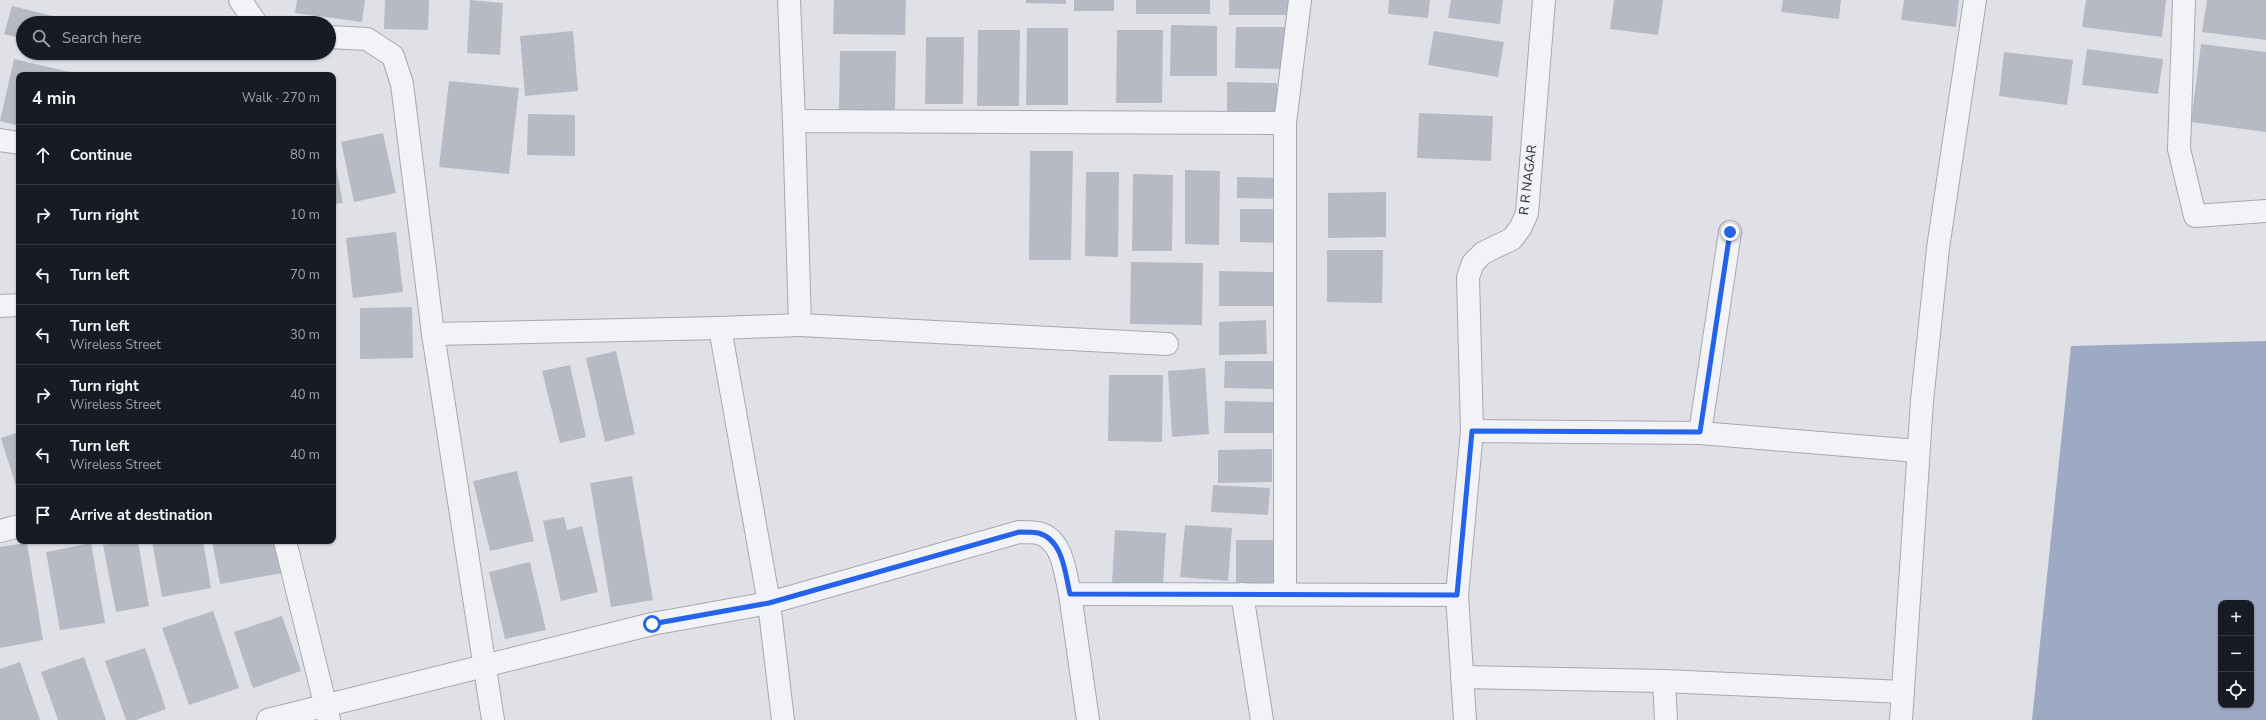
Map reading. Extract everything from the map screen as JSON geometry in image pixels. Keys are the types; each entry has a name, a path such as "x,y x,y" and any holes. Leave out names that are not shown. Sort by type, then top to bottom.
{"street":[{"path":"240,0 251,16"},
{"path":"789,0 800,325"},
{"path":"1285,594 1285,123 1300,0"},
{"name":"R R NAGAR","path":"1465,720 1457,595 1472,431 1468,277 1473,263 1483,253 1512,238 1521,226 1527,213 1544,0"},
{"path":"1901,720 1918,451 1938,248 1975,0"},
{"path":"2184,0 2180,148 2195,216 2266,210"},
{"path":"336,37 367,39 394,56 402,84 433,334 493,720"},
{"path":"794,121 1285,123"},
{"path":"0,140 16,143"},
{"path":"1700,432 1730,232"},
{"path":"0,306 16,305"},
{"path":"433,334 800,325 1167,344"},
{"path":"720,328 769,603 783,720"},
{"path":"1472,431 1700,432 1918,451"},
{"path":"0,530 16,527"},
{"path":"268,720 328,712 484,666 652,624 769,603 1019,532 1039,533 1054,543 1062,559 1070,594 1088,720"},
{"path":"286,544 328,712"},
{"path":"1070,594 1457,595"},
{"path":"1242,594 1262,720"},
{"path":"1462,677 1664,681 1903,692"},
{"path":"1664,681 1666,720"}],"water":[{"path":"2266,341 2266,720 2032,720 2071,346"}],"building":[{"path":"297,0 365,0 362,22 336,19 336,16 317,16 295,13"},
{"path":"385,0 429,0 428,30 384,29"},
{"path":"470,0 503,3 500,55 467,53"},
{"path":"834,0 906,0 905,35 833,34"},
{"path":"1026,0 1066,0 1066,4 1026,3"},
{"path":"1074,0 1114,0 1114,11 1074,11"},
{"path":"1136,0 1210,0 1210,14 1136,14"},
{"path":"1229,0 1290,0 1290,15 1229,15"},
{"path":"1389,0 1430,0 1428,18 1388,14"},
{"path":"1451,0 1503,0 1500,24 1448,18"},
{"path":"1614,0 1663,0 1658,35 1610,29"},
{"path":"1783,0 1841,0 1839,19 1781,12"},
{"path":"1904,0 1959,0 1956,27 1901,20"},
{"path":"2086,0 2166,0 2162,37 2082,27"},
{"path":"2207,0 2266,0 2266,40 2202,32"},
{"path":"12,6 53,16 16,16 16,37 4,34"},
{"path":"1171,25 1217,26 1217,76 1170,76"},
{"path":"1236,27 1285,27 1285,69 1235,68"},
{"path":"1027,28 1068,28 1068,105 1026,105"},
{"path":"978,30 1020,30 1019,106 977,106"},
{"path":"1117,30 1163,30 1162,103 1116,103"},
{"path":"573,31 578,91 525,96 520,36"},
{"path":"1434,31 1504,42 1498,77 1428,65"},
{"path":"926,37 964,37 963,104 925,104"},
{"path":"2201,44 2266,52 2266,132 2191,122"},
{"path":"2087,49 2163,59 2158,94 2082,85"},
{"path":"840,51 896,51 895,110 839,110"},
{"path":"2004,52 2073,60 2067,105 1999,96"},
{"path":"14,59 70,72 16,72 16,125 0,121"},
{"path":"449,81 519,88 509,174 439,167"},
{"path":"1227,82 1277,83 1277,119 1227,119"},
{"path":"1419,113 1493,116 1491,161 1417,158"},
{"path":"528,114 575,115 575,156 527,155"},
{"path":"383,133 396,193 354,202 341,142"},
{"path":"1030,151 1073,151 1071,260 1029,260"},
{"path":"336,167 343,203 336,204"},
{"path":"1185,170 1220,171 1219,245 1185,244"},
{"path":"1086,172 1119,172 1118,257 1085,256"},
{"path":"1133,174 1173,175 1172,251 1132,251"},
{"path":"1237,177 1280,178 1279,199 1237,198"},
{"path":"1386,192 1386,237 1328,238 1328,193"},
{"path":"1240,209 1280,209 1279,243 1240,242"},
{"path":"396,232 403,292 353,298 346,238"},
{"path":"1327,250 1383,250 1382,303 1327,302"},
{"path":"1131,262 1203,263 1202,325 1130,324"},
{"path":"1219,271 1275,272 1274,306 1219,306"},
{"path":"412,307 413,358 360,359 360,308"},
{"path":"1266,320 1267,354 1219,355 1219,322"},
{"path":"616,351 635,434 605,442 586,358"},
{"path":"1225,361 1274,361 1273,389 1224,388"},
{"path":"570,365 586,437 560,443 542,371"},
{"path":"1205,368 1209,434 1172,437 1168,371"},
{"path":"1109,375 1163,375 1162,442 1108,441"},
{"path":"1225,401 1275,402 1274,433 1224,433"},
{"path":"16,433 16,486 1,438"},
{"path":"1272,449 1272,482 1218,483 1218,450"},
{"path":"517,471 534,541 490,551 473,481"},
{"path":"632,476 653,600 611,607 590,483"},
{"path":"1213,485 1270,488 1268,515 1211,512"},
{"path":"564,517 567,530 582,526 598,592 561,601 543,521"},
{"path":"1185,525 1232,528 1228,581 1180,577"},
{"path":"1115,530 1166,533 1163,585 1112,583"},
{"path":"1236,540 1276,540 1275,584 1236,583"},
{"path":"27,544 43,640 0,648 0,547"},
{"path":"91,544 105,623 60,630 46,552"},
{"path":"139,544 149,606 116,612 103,545"},
{"path":"153,544 204,544 211,588 162,597"},
{"path":"213,544 278,544 283,573 220,584"},
{"path":"530,562 546,630 505,639 489,572"},
{"path":"213,611 239,688 189,705 162,628"},
{"path":"282,616 301,671 253,688 234,632"},
{"path":"145,648 166,709 136,720 126,720 105,661"},
{"path":"84,657 106,720 58,720 41,672"},
{"path":"20,662 40,720 0,720 0,669"}],"route":[{"path":"652,624 769,603 1019,532 1039,533 1054,543 1062,559 1070,594 1457,595 1472,431 1700,432 1730,232"}]}
